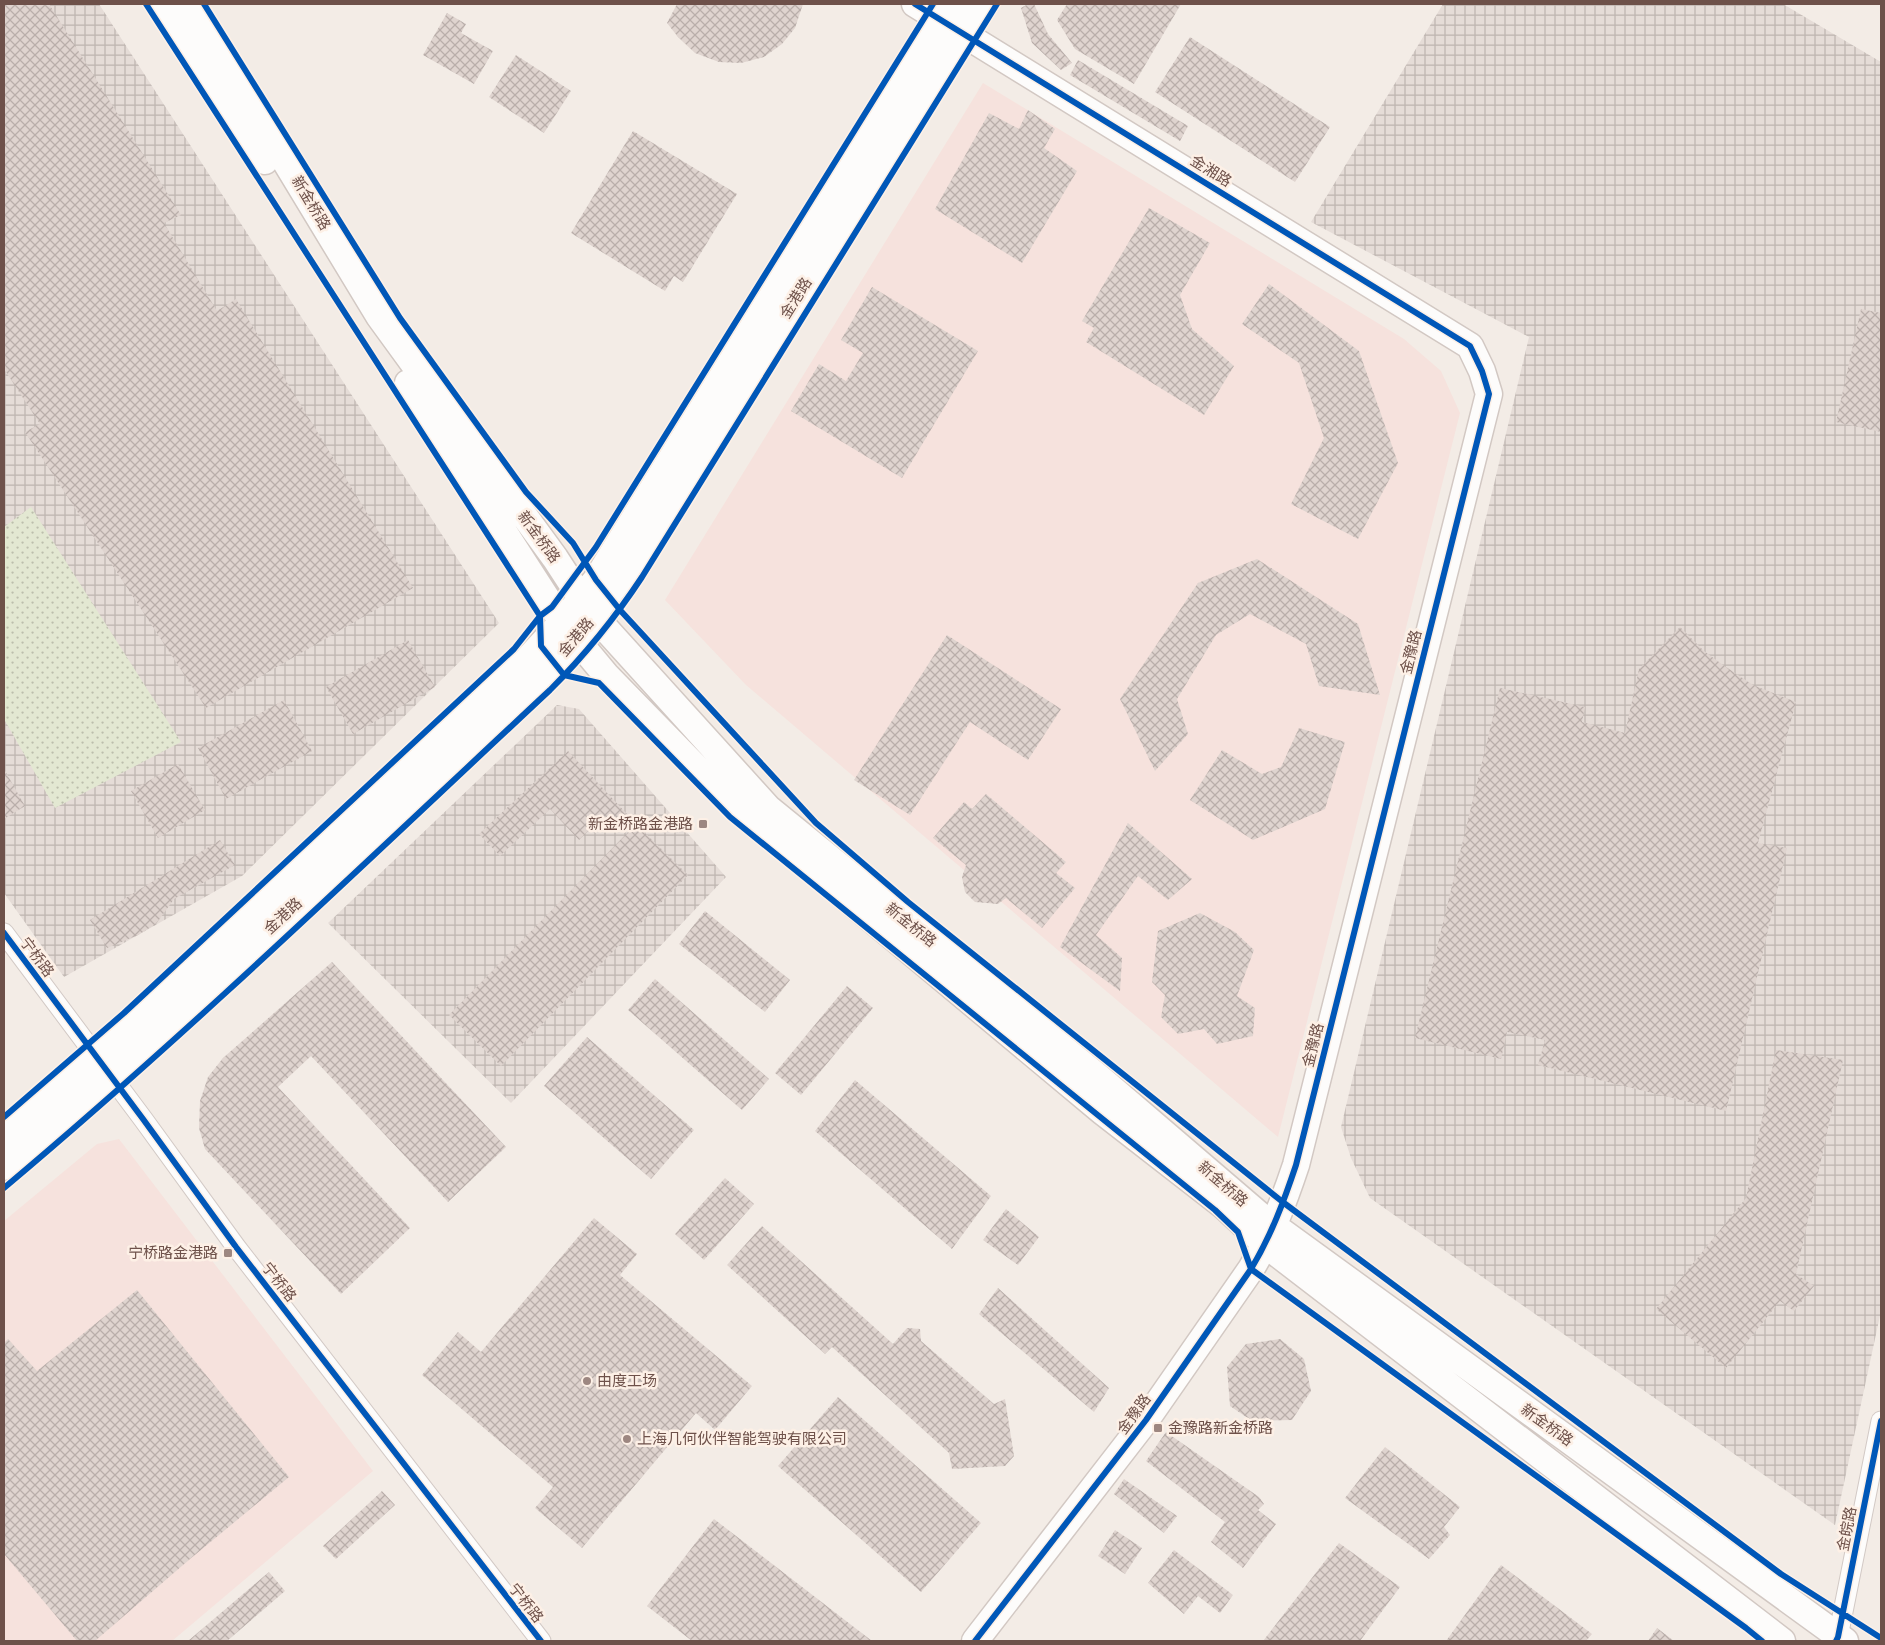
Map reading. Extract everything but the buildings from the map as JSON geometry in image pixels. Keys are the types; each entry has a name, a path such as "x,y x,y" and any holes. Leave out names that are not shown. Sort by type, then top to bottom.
{"street":[{"name":"新金桥路","path":"164,4 569,631 606,675 724,796 1096,1106 1224,1206 1270,1236 1840,1640"},
{"name":"新金桥路","path":"190,4 379,316 555,558 588,607 768,808 1102,1080 1270,1236 1782,1641"},
{"name":"金湘路","path":"915,4 952,19 1470,346 1482,371"},
{"name":"金港路","path":"4,1167 104,1068 540,677 569,631 588,607 606,564 952,19 978,4"},
{"name":"金豫路","path":"975,1641 1146,1420 1251,1269 1270,1236 1284,1203 1298,1155 1488,394 1482,371"},
{"name":"宁桥路","path":"4,934 236,1247 540,1641"},
{"name":"金港路","path":"4,1139 104,1068"},
{"name":"金皖路","path":"1840,1640 1881,1422"}],"shaded area":[{"path":"4,4 99,4 499,623 242,876 64,977 4,893"},
{"path":"1443,4 1783,4 1881,62 1881,1311 1835,1525 1370,1198 1351,1158 1341,1127 1529,337 1311,222"},
{"path":"983,83 1404,339 1441,371 1460,413 1278,1137 746,685 665,600"},
{"path":"557,705 579,709 726,877 511,1103 328,923"},
{"path":"119,1139 373,1471 172,1641 4,1641 4,1221 97,1144"}],"green space":[{"path":"31,507 181,742 55,808 4,719 4,527"}],"cycle path":[{"path":"146,4 540,616 541,646 564,675 599,683 730,817 1215,1210 1238,1232 1251,1269 1762,1641"},
{"path":"204,4 400,318 526,492 573,543 596,580 620,610 816,823 908,902 1284,1203 1781,1574 1881,1638"},
{"path":"915,4 1470,346 1482,371 1489,394 1296,1165 1287,1192 1265,1244 1251,1269 1146,1420 975,1641"},
{"path":"4,1117 124,1013 514,649 540,616 552,607 596,547 933,4"},
{"path":"4,1188 144,1067 212,1005 550,690 587,650 610,622 642,577 997,4"},
{"path":"4,933 236,1247 541,1641"},
{"path":"1836,1641 1881,1421"}],"place":[{"name":"新金桥路金港路","path":"703,824"},
{"name":"宁桥路金港路","path":"228,1253"},
{"name":"由度工场","path":"587,1381"},
{"name":"金豫路新金桥路","path":"1158,1428"},
{"name":"上海几何伙伴智能驾驶有限公司","path":"627,1439"}]}
